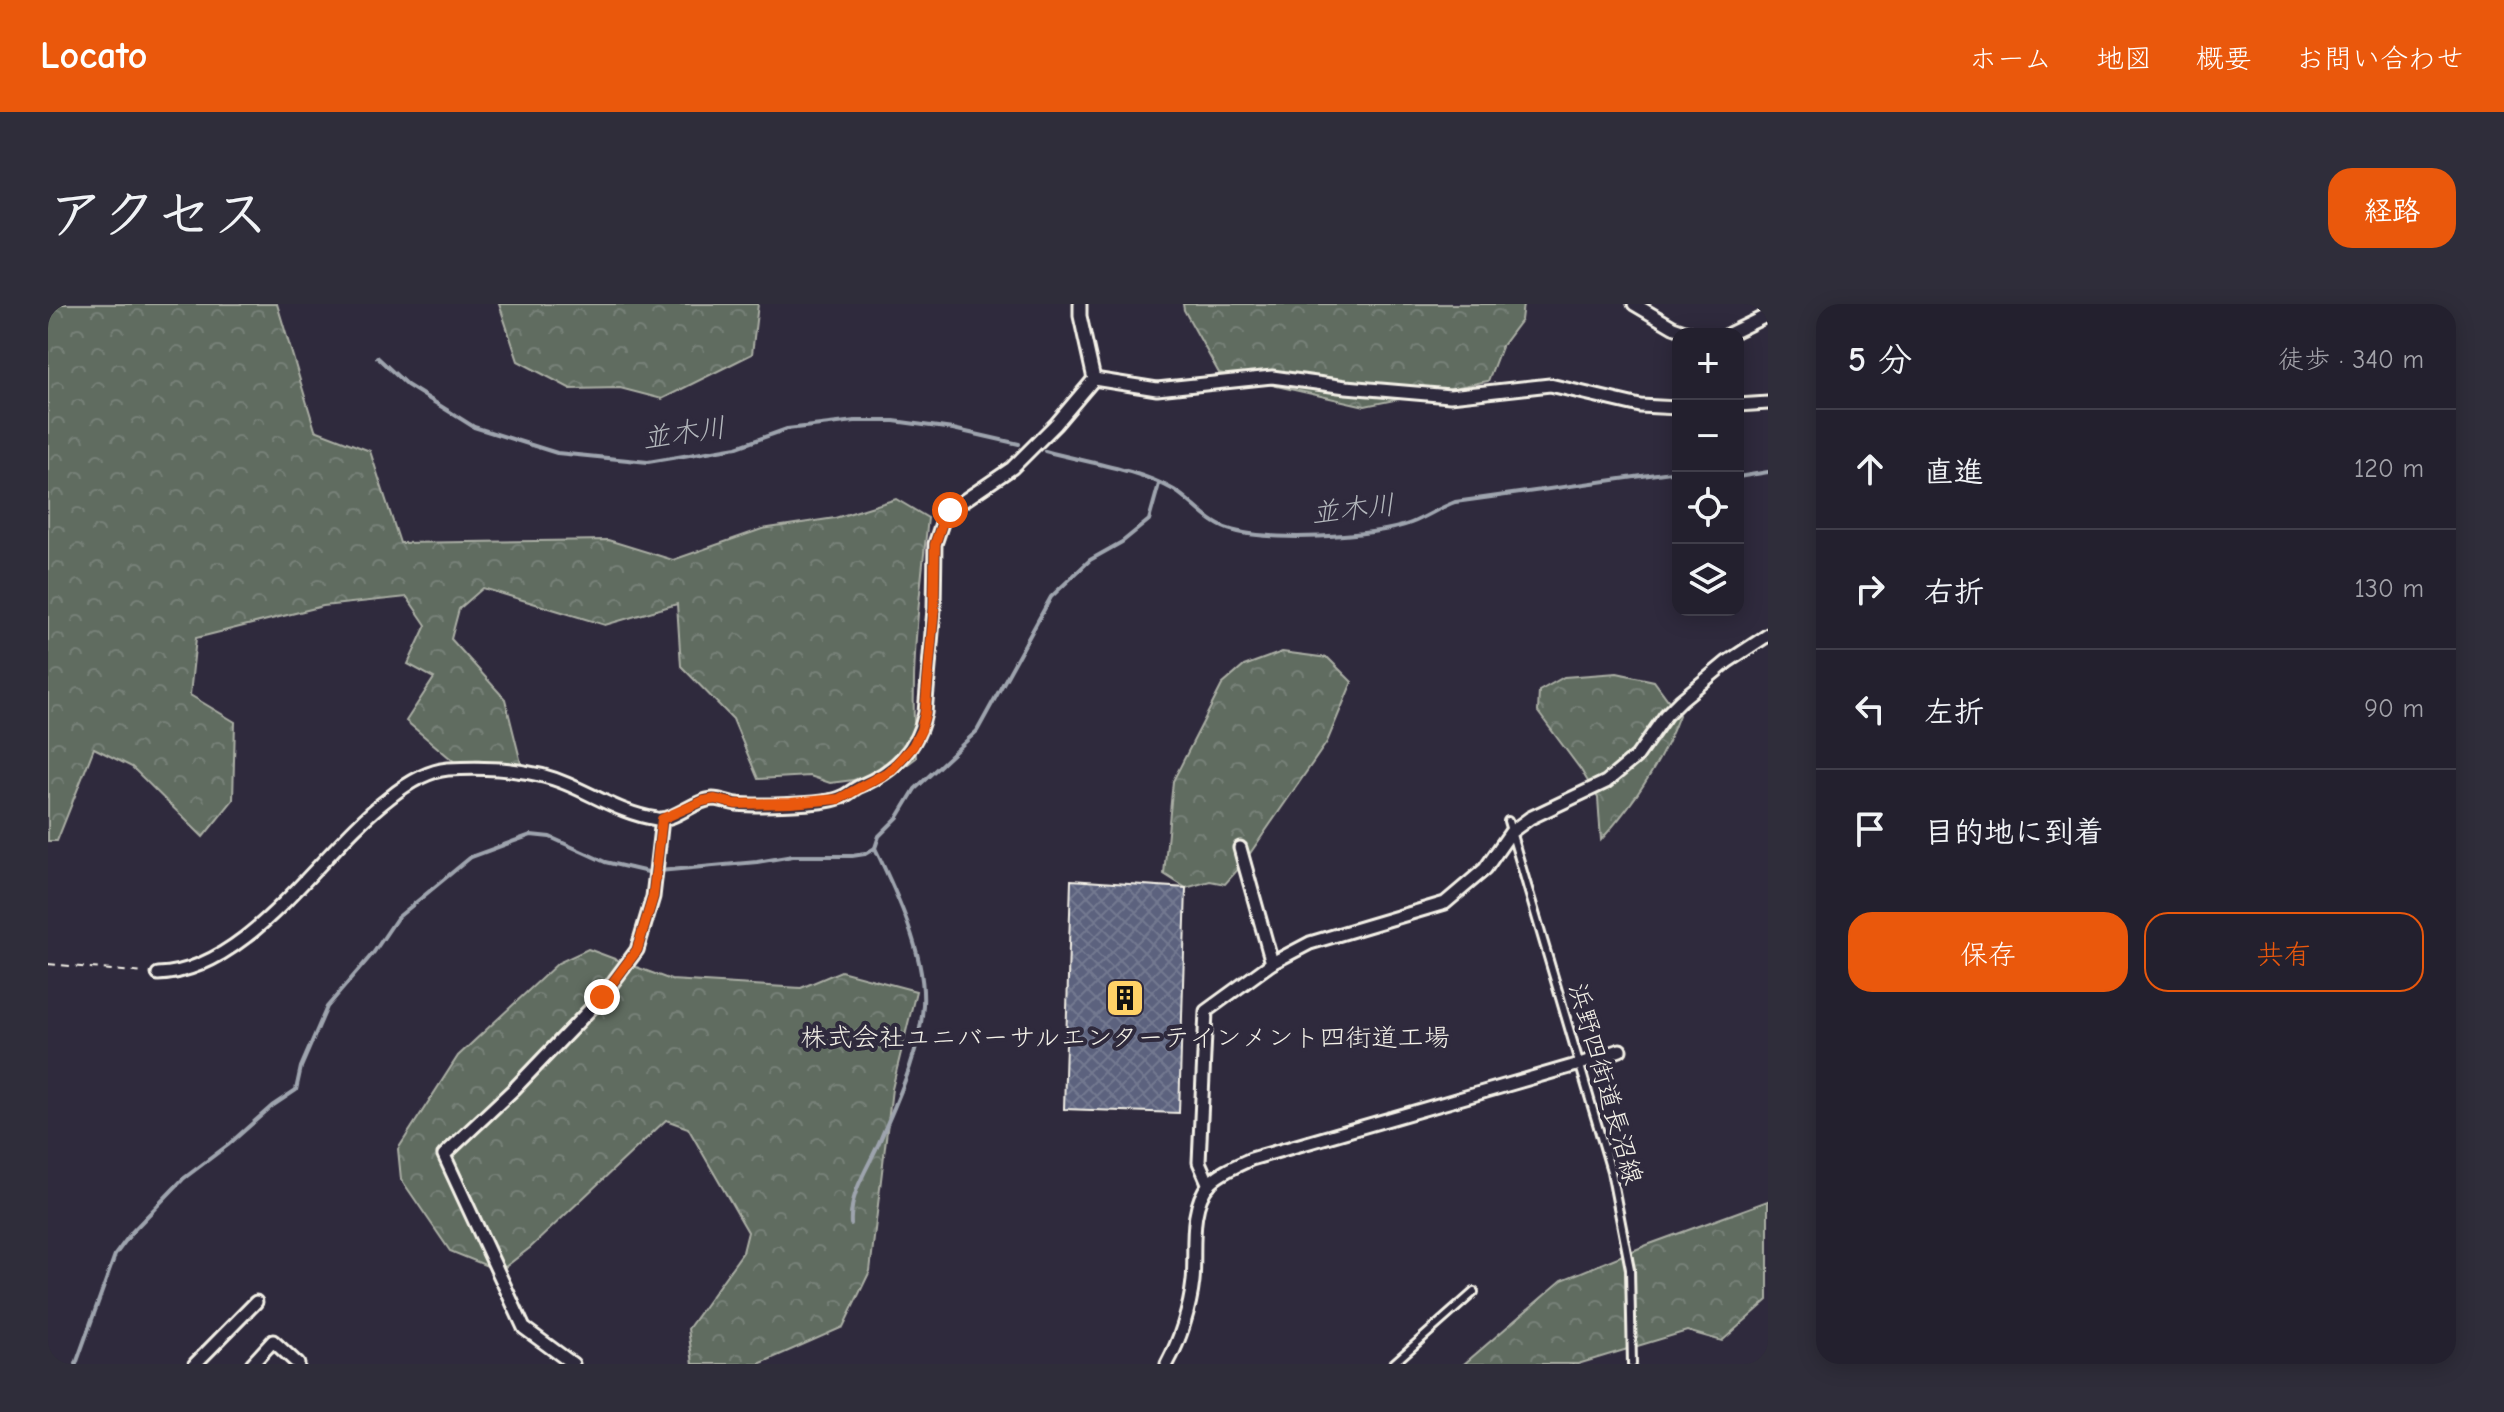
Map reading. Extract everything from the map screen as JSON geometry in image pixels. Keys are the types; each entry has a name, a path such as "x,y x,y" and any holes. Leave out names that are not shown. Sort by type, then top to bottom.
{"street":[{"path":"1080,304 1094,379"},
{"path":"1634,304 1676,328"},
{"path":"1741,328 1768,315"},
{"path":"1094,379 1157,389 1272,377 1450,396 1550,385 1640,406 1672,408"},
{"path":"158,974 193,969 229,947 273,913 362,818 408,784 433,772 463,769 523,771 568,784 630,814 662,819 715,799 735,804 839,799 882,776 902,759 921,730 934,609 935,544 942,523 950,510 1012,468 1056,424 1094,379"},
{"path":"1744,405 1768,403"},
{"path":"1209,1185 1199,1162 1206,1011 1272,963 1310,943 1445,903 1485,869 1509,826 1585,794 1614,777 1637,756 1666,715 1681,700 1727,662 1768,635"},
{"path":"573,1364 524,1328 444,1155 514,1089 602,997 637,950 653,897 662,819"},
{"path":"1240,848 1272,963"},
{"path":"1167,1364 1189,1305 1196,1221 1209,1185 1251,1159 1620,1050"},
{"path":"195,1364 256,1302"},
{"path":"252,1364 273,1341 298,1364"}],"lane":[{"name":"浜野四街道長沼線","path":"1509,826 1611,1171 1630,1269 1632,1364"},
{"path":"1393,1364 1474,1292"}],"path":[{"path":"48,964 158,974"}],"green space":[{"path":"48,304 277,304 315,430 370,451 400,543 608,540 673,560 762,529 835,518 896,499 928,518 914,667 916,758 893,775 830,783 810,776 758,779 733,719 681,666 677,604 605,625 483,588 459,609 451,639 505,699 523,771 463,769 406,721 434,678 408,664 426,625 407,597 323,606 196,638 190,695 235,722 233,800 203,837 132,767 94,748 57,841 48,841"},
{"path":"499,304 758,304 752,354 662,399 620,388 571,389 518,361"},
{"path":"1183,304 1523,304 1521,320 1501,347 1488,381 1365,406 1219,373"},
{"path":"1282,652 1328,658 1352,682 1327,742 1242,865 1225,884 1210,881 1186,888 1164,874 1173,781 1222,685 1244,666"},
{"path":"1617,673 1654,681 1679,715 1646,781 1601,840 1598,798 1538,712 1539,691 1564,677"},
{"path":"588,949 671,980 801,988 841,971 916,991 892,1089 870,1271 843,1327 759,1364 693,1364 688,1329 743,1252 748,1232 688,1128 666,1120 531,1247 500,1271 450,1251 401,1179 398,1149 458,1056 558,963"},
{"path":"1768,1201 1768,1300 1722,1341 1687,1331 1578,1364 1464,1364 1562,1280"}],"building":[{"name":"株式会社ユニバーサルエンターテインメント四街道工場","path":"1071,880 1186,888 1179,1113 1064,1109"}],"waterway":[{"name":"並木川","path":"377,357 407,385 474,427 557,453 648,462 737,447 787,429 855,421 894,421 953,429 1019,444"},
{"name":"並木川","path":"1045,451 1159,482 1174,490 1213,522 1228,529 1293,537 1372,532 1411,523 1455,502 1672,472"},
{"name":"並木川","path":"1744,476 1768,472"},
{"path":"851,1224 856,1190 908,1073 918,1040 923,1005 923,986 915,945 875,848 879,836 898,817 915,789 977,731 1051,597 1090,560 1122,542 1149,520 1159,484"},
{"path":"76,1364 115,1255 132,1232 183,1179 296,1090 301,1067 327,1007 374,952 397,918 471,857 531,835 550,837 605,862 648,872 793,856 852,856 875,848"}],"place":[{"name":"株式会社ユニバーサルエンターテインメント四街道工場","path":"1125,998"}],"route":[{"path":"602,997 637,950 653,897 662,819 715,799 735,804 839,799 890,771 913,746 925,713 934,609 935,544 950,510"}]}
